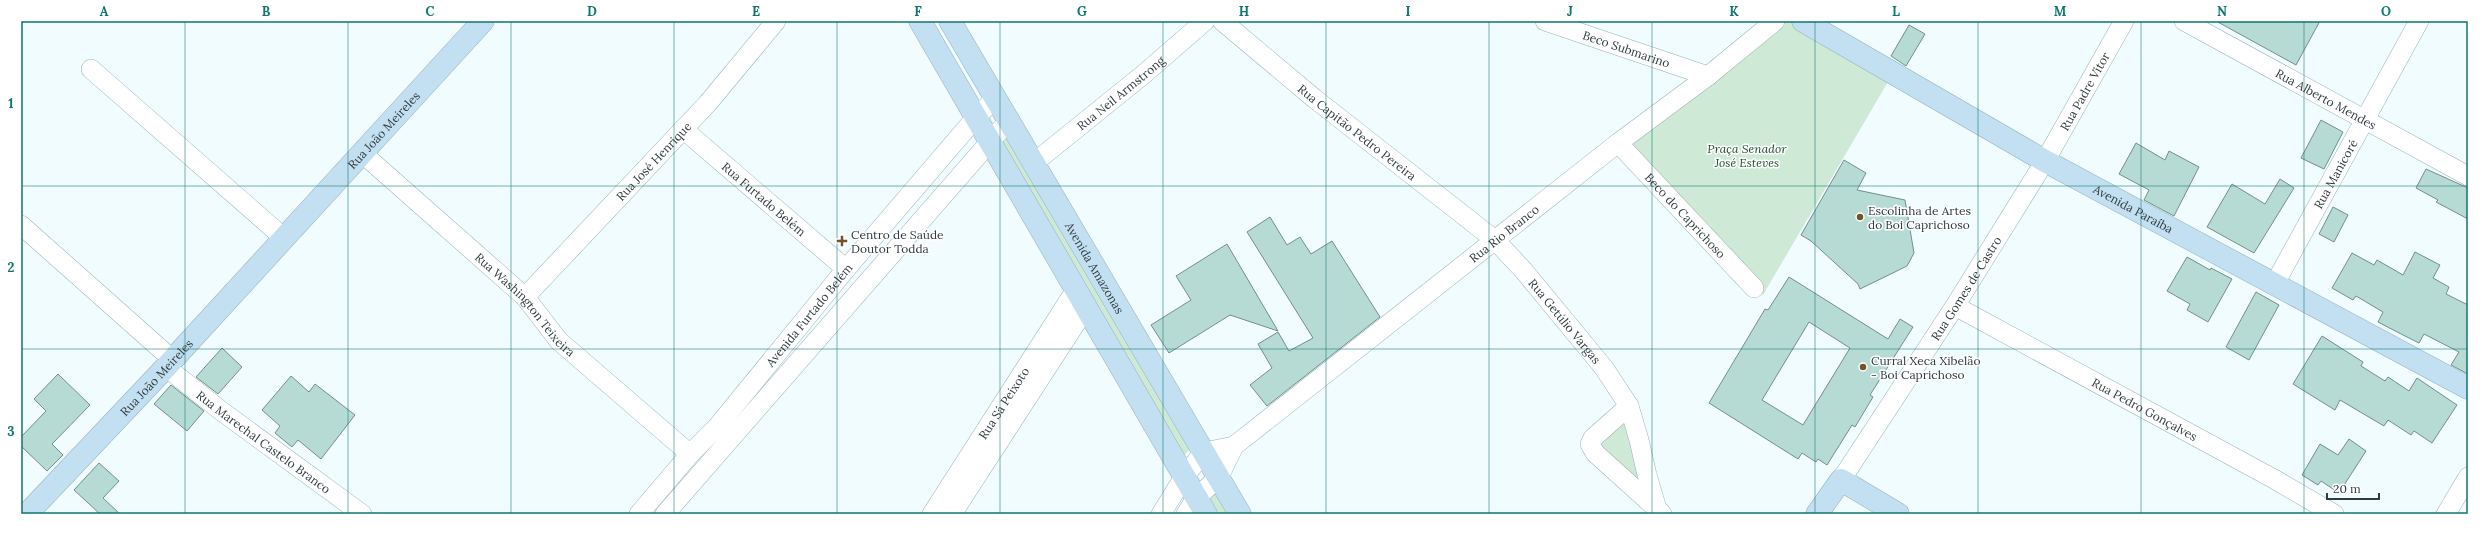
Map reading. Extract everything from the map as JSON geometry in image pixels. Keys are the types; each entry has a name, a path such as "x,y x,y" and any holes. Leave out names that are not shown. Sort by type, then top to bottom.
{"street":[{"name":"Rua João Meireles","path":"27,514 170,364 483,21"},
{"name":"Rua José Henrique","path":"525,297 729,80 776,21"},
{"path":"920,21 977,116 1080,300 1184,478 1196,509"},
{"name":"Avenida Amazonas","path":"950,21 1035,162 1240,514"},
{"name":"Rua Neil Armstrong","path":"1035,162 1144,74 1205,21"},
{"name":"Rua Capitão Pedro Pereira","path":"1222,21 1316,100 1495,240"},
{"name":"Beco Submarino","path":"1545,21 1708,76"},
{"name":"Rua Rio Branco","path":"1196,509 1219,476 1234,446 1495,240 1708,76 1774,21"},
{"name":"Avenida Paraíba","path":"1803,21 2045,161 2468,388"},
{"name":"Rua Padre Vitor","path":"2045,161 2124,21"},
{"name":"Rua Alberto Mendes","path":"2184,21 2468,176"},
{"name":"Rua Manicoré","path":"2274,285 2419,21"},
{"path":"91,69 284,238"},
{"name":"Avenida Furtado Belém","path":"665,514 723,433 846,269 977,116 996,98"},
{"name":"Avenida Furtado Belém","path":"639,514 690,454 723,433 1009,120"},
{"name":"Rua Furtado Belém","path":"683,129 846,269"},
{"name":"Beco do Caprichoso","path":"1618,144 1754,288"},
{"name":"Rua Washington Teixeira","path":"362,153 525,297 559,342 690,454"},
{"name":"Rua Gomes de Castro","path":"1817,514 1841,480 1955,306 2045,161"},
{"name":"Rua Marechal Castelo Branco","path":"21,225 220,410 362,514"},
{"name":"Rua Getúlio Vargas","path":"1495,240 1589,349 1629,406 1660,512"},
{"name":"Rua Sá Peixoto","path":"932,514 1080,300"},
{"name":"Rua Sá Peixoto","path":"952,514 1080,300"},
{"name":"Rua Pedro Gonçalves","path":"1955,306 2274,479 2334,514"},
{"name":"Rua Getúlio Vargas","path":"1629,406 1593,438 1591,447 1660,512"},
{"name":"Rua Rio Branco","path":"1204,452 1234,446"},
{"path":"1161,514 1184,478 1204,452"},
{"path":"2446,514 2468,477"},
{"path":"1841,480 1898,514"}],"green space":[{"name":"Praça Senador José Esteves","path":"1776,21 1798,21 1892,75 1763,295 1667,192 1622,148"},
{"path":"1011,134 1193,447 1181,458 999,146"},
{"path":"1628,411 1648,500 1591,442"},
{"path":"1219,490 1232,514 1214,514 1206,500"}],"building":[{"path":"2216,21 2320,21 2296,65"},
{"path":"1909,25 1925,34 1906,66 1891,56"},
{"path":"2321,120 2343,132 2324,169 2301,158"},
{"path":"2136,143 2165,160 2169,151 2199,167 2174,216 2144,200 2149,190 2119,174"},
{"name":"Escolinha de Artes do Boi Caprichoso","path":"1844,160 1866,173 1857,190 1905,200 1914,253 1907,266 1860,289 1858,284 1811,241 1801,235"},
{"path":"2426,169 2468,188 2468,219 2436,202 2438,200 2416,188"},
{"path":"2280,179 2294,188 2254,253 2207,227 2232,184 2265,204"},
{"path":"2333,207 2348,215 2334,242 2319,234"},
{"path":"1270,217 1287,245 1300,237 1311,254 1332,241 1380,317 1267,406 1250,385 1272,368 1258,344 1278,332 1289,351 1313,338 1247,232"},
{"path":"1227,244 1278,331 1230,315 1169,353 1151,325 1191,300 1176,276"},
{"path":"2415,252 2440,265 2433,278 2449,287 2446,294 2468,305 2468,374 2451,365 2459,352 2424,334 2419,343 2403,335 2378,322 2383,312 2356,296 2353,300 2332,288 2352,253 2374,265 2377,260 2403,275"},
{"path":"2187,257 2210,270 2211,268 2232,279 2208,322 2187,310 2190,304 2167,291"},
{"name":"Curral Xeca Xibelão - Boi Caprichoso","path":"1789,277 1888,339 1900,319 1913,327 1870,395 1873,397 1855,427 1852,425 1827,465 1818,459 1816,462 1802,453 1798,459 1709,403 1765,309 1768,310","holes":["1809,322 1850,348 1803,425 1762,400"]},
{"path":"2256,292 2279,305 2249,360 2226,347"},
{"path":"2322,336 2363,362 2361,366 2385,381 2388,377 2409,391 2417,378 2457,405 2432,443 2414,431 2411,435 2388,420 2384,426 2340,400 2335,410 2293,384"},
{"path":"222,348 242,367 218,394 196,377"},
{"path":"58,374 90,405 52,444 63,455 47,471 21,446 21,437 46,411 34,399"},
{"path":"291,376 309,392 315,384 355,415 321,459 298,440 292,447 275,433 280,426 262,410"},
{"path":"171,385 204,411 187,431 154,404"},
{"path":"2349,439 2366,451 2339,493 2321,481 2318,485 2302,475 2320,444 2338,455"},
{"path":"99,463 119,481 103,498 120,514 100,514 74,490"}],"place":[{"name":"Escolinha de Artes do Boi Caprichoso","path":"1860,217"},
{"name":"Centro de Saúde Doutor Todda","path":"842,241"},
{"name":"Curral Xeca Xibelão - Boi Caprichoso","path":"1863,367"}]}
